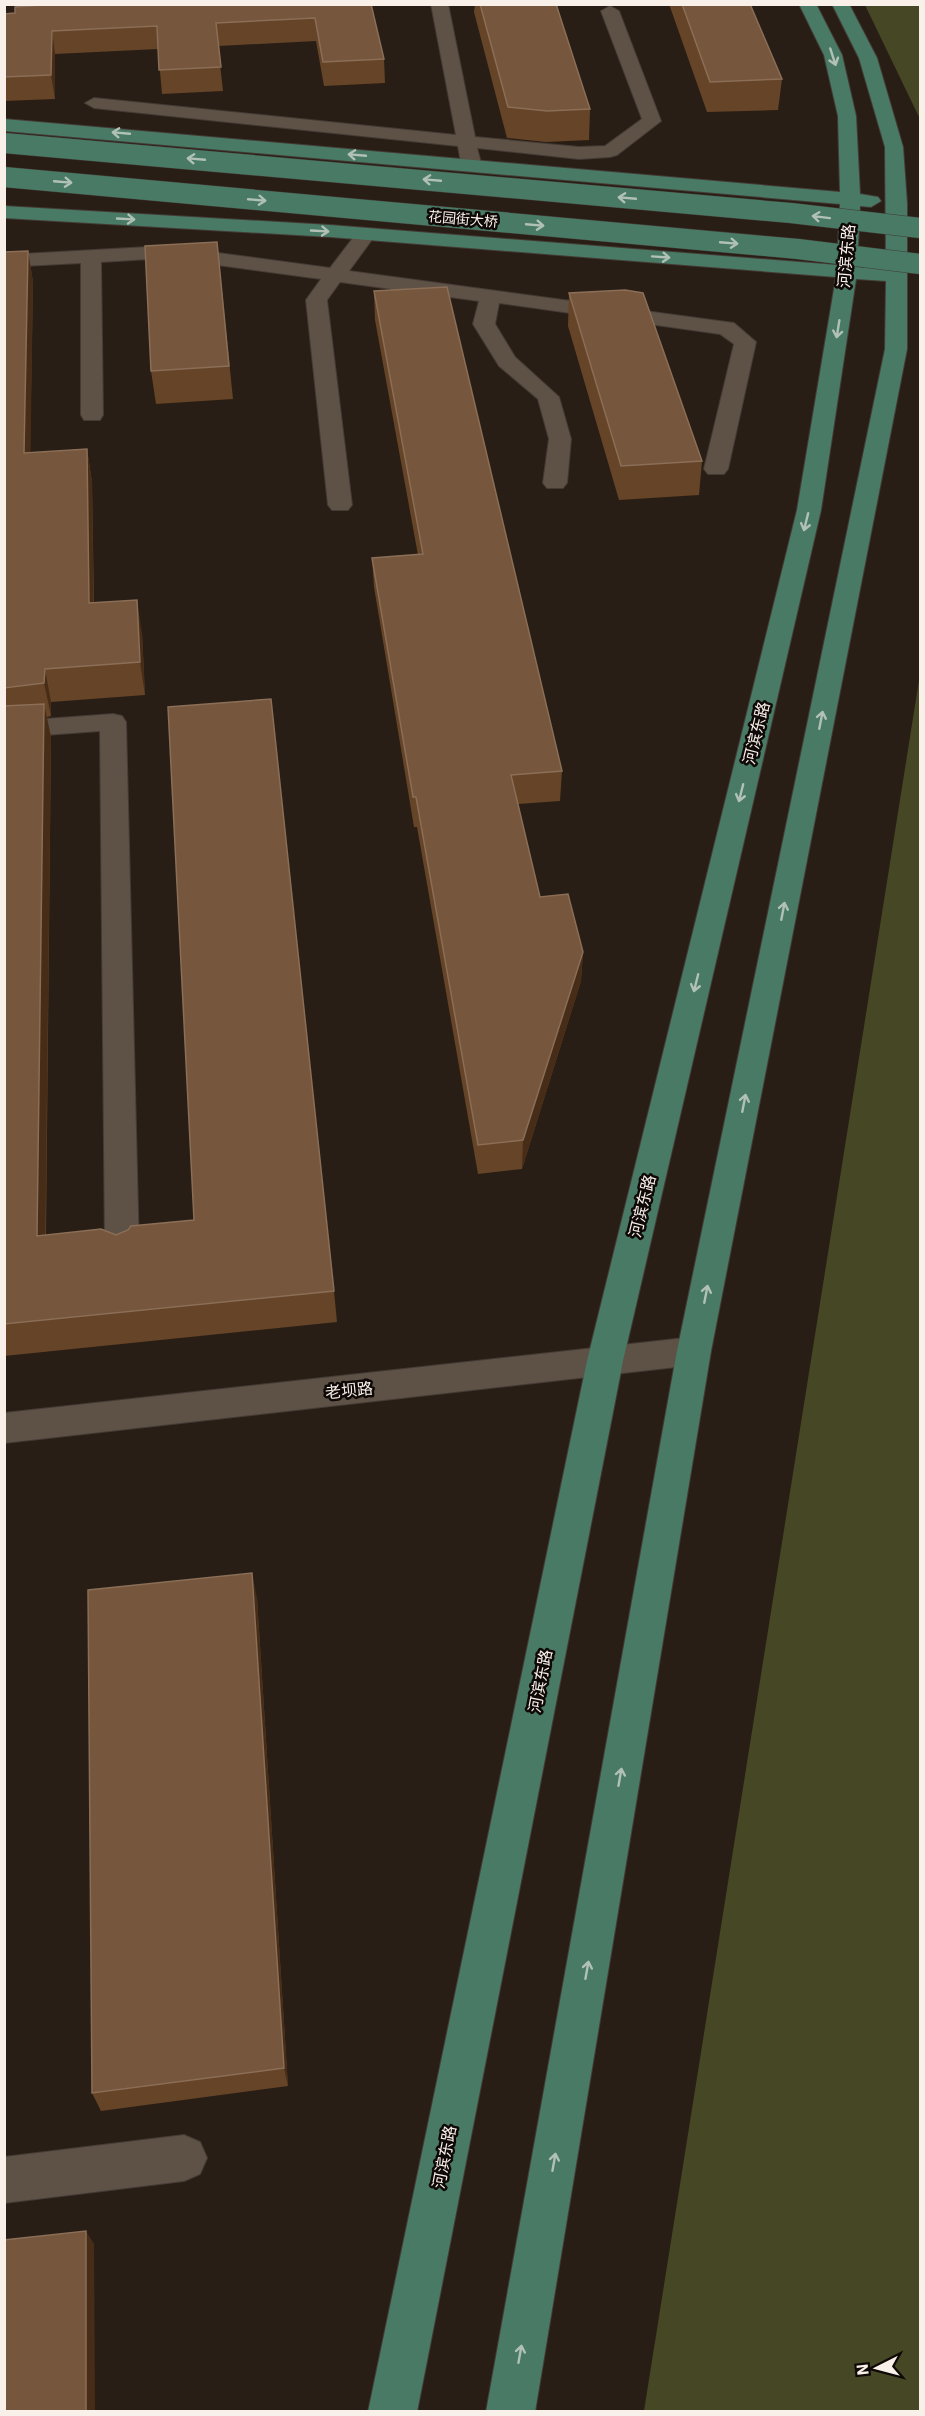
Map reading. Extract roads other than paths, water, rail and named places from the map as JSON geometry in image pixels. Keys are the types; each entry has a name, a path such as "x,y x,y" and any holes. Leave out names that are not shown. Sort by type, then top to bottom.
{"main road":[{"name":"河滨东路","path":"392,2412 605,1361 809,510 847,272 850,199 847,116 833,55 807,4"},
{"path":"510,2412 694,1351 896,349 897,203 894,147 868,58 840,4"},
{"path":"4,125 897,203"},
{"path":"4,143 767,211 921,228"},
{"name":"花园街大桥","path":"4,177 798,249 921,264"},
{"path":"4,212 366,234 896,276"}],"street":[{"path":"439,4 471,165"},
{"path":"93,103 466,143 579,153 610,152 652,121 610,10"},
{"path":"340,505 316,300 366,234"},
{"path":"4,261 166,252 726,328 745,342 716,469"},
{"path":"91,256 92,415"},
{"path":"490,297 484,324 507,361 548,397 560,439 555,483"},
{"path":"4,730 113,722 122,1251"},
{"name":"老坝路","path":"4,1428 694,1351"},
{"path":"4,2180 184,2158"}]}
